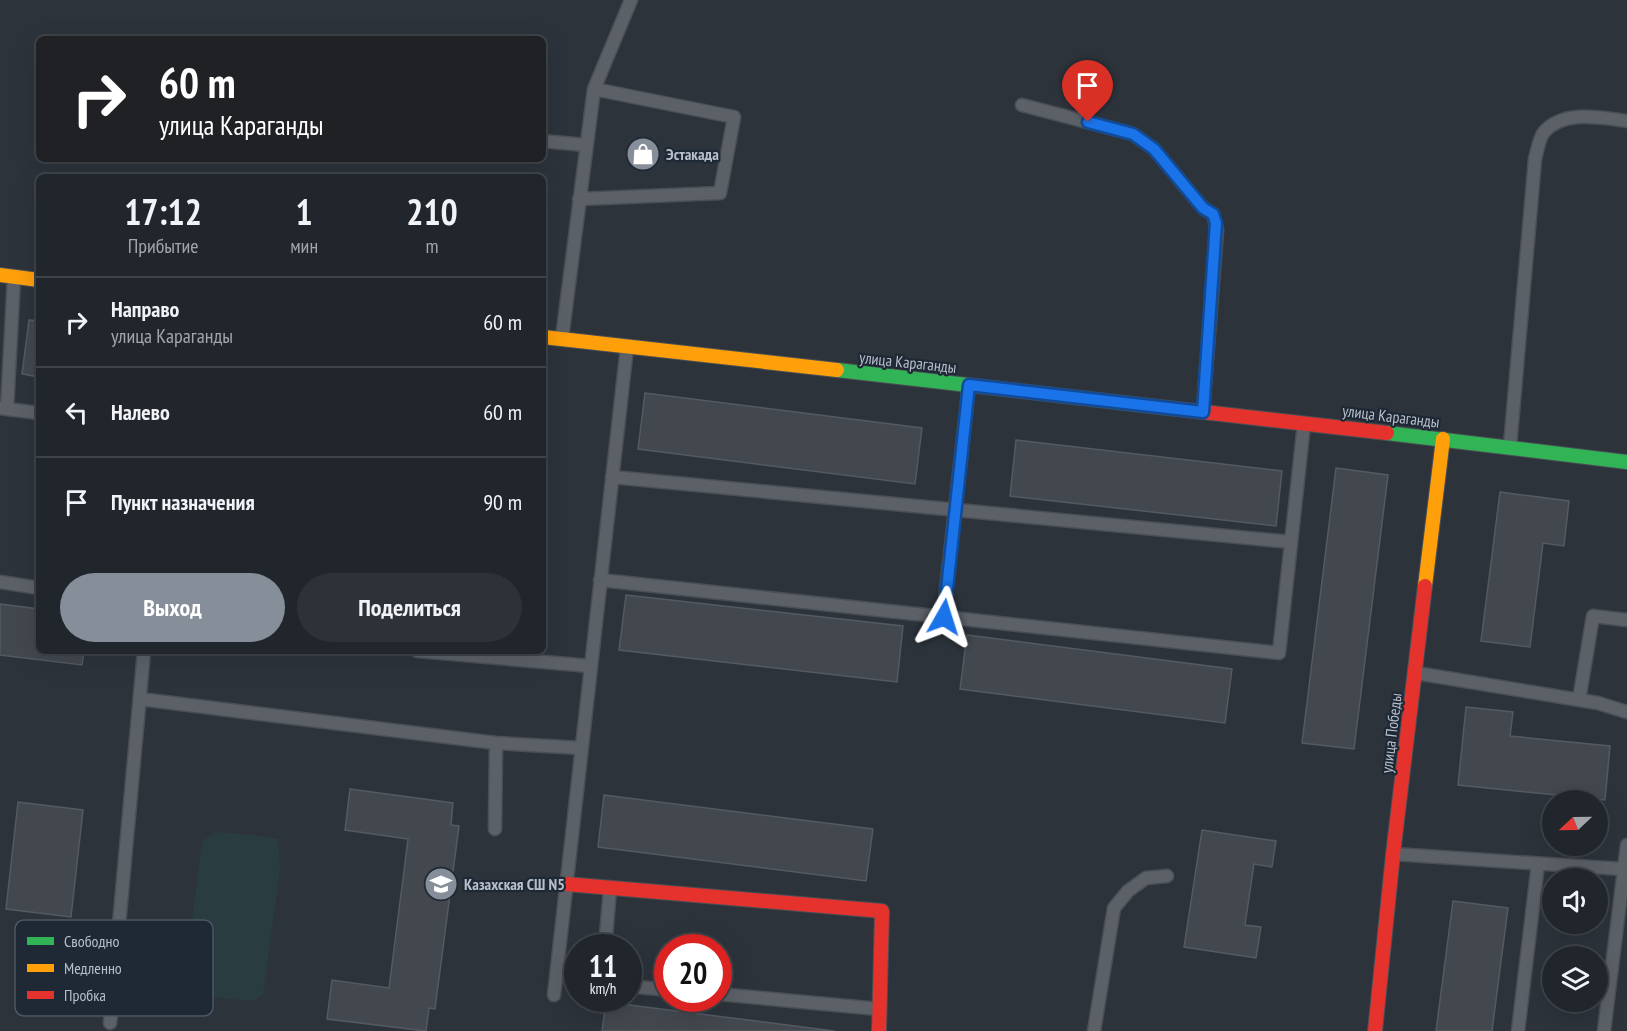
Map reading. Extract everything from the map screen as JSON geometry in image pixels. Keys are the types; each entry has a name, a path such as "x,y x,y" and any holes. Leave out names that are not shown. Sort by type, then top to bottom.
{"main road":[{"path":"7,276 36,280"},
{"name":"улица Караганды","path":"546,337 1627,462"},
{"name":"улица Победы","path":"1375,1031 1393,854 1443,439"},
{"path":"566,884 882,911 879,1031"}],"lane":[{"path":"562,339 585,145 594,89 631,0"},
{"path":"579,199 720,193 734,117 594,89"},
{"path":"1022,105 1133,134 1154,149 1203,208 1213,214 1217,230 1203,412"},
{"path":"1510,447 1535,159 1544,132 1562,120 1587,116 1627,121"},
{"path":"546,141 585,145"},
{"path":"7,276 4,409 36,413"},
{"path":"554,995 627,346"},
{"path":"944,617 969,385"},
{"path":"600,580 1279,652 1304,423"},
{"path":"612,477 1291,542"},
{"path":"0,582 36,588"},
{"path":"1579,700 1593,616 1627,620"},
{"path":"120,920 144,654"},
{"path":"452,654 590,666"},
{"path":"1415,672 1579,700 1627,712"},
{"path":"140,699 496,742 581,748"},
{"path":"495,830 496,742"},
{"path":"1604,1031 1627,845"},
{"path":"1393,854 1623,869"},
{"path":"1518,1031 1538,864"},
{"path":"1094,1031 1114,908 1128,891 1146,878 1167,876"},
{"path":"606,934 610,888"},
{"path":"732,995 881,1010"},
{"path":"110,1023 111,1016"}],"green space":[{"path":"214,832 278,839 280,869 263,995 253,1001 213,997 213,920 192,920 202,842"}],"building":[{"path":"29,320 36,321 36,376 22,374"},
{"path":"645,393 922,428 915,484 638,449"},
{"path":"1016,440 1282,471 1276,526 1010,496"},
{"path":"1336,468 1388,475 1354,749 1302,743"},
{"path":"1500,492 1569,501 1564,546 1543,543 1530,647 1481,641"},
{"path":"626,595 903,626 897,682 619,650"},
{"path":"0,604 36,609 36,654 84,654 82,665 0,655"},
{"path":"967,635 1232,669 1225,723 960,689"},
{"path":"1466,707 1513,712 1510,736 1610,746 1606,790 1542,790 1542,794 1458,785"},
{"path":"350,789 453,803 451,825 459,826 435,1009 429,1008 426,1031 327,1019 332,980 389,988 408,839 345,830"},
{"path":"604,795 873,829 866,881 598,847"},
{"path":"18,802 83,810 71,917 6,909"},
{"path":"1202,830 1276,841 1272,867 1254,864 1245,925 1261,927 1256,958 1184,947"},
{"path":"1453,901 1508,908 1492,1031 1436,1031"},
{"path":"642,1007 654,1008 654,1012 685,1012 834,1031 602,1031 605,1012 642,1012"}],"traffic: fast":[{"path":"837,370 1142,405"},
{"path":"1387,433 1627,462"}],"traffic: slow":[{"path":"0,275 36,280"},
{"path":"546,337 837,370"},
{"path":"1425,586 1443,439"}],"traffic: jam":[{"path":"1142,405 1387,433"},
{"path":"1375,1031 1393,854 1425,586"},
{"path":"566,884 882,911 879,1031"}],"place":[{"name":"Эстакада","path":"643,154"},
{"name":"Казахская СШ N5","path":"441,884"}],"route":[{"path":"944,617 969,385 1203,412 1217,230 1213,214 1203,208 1154,149 1133,134 1088,122"}]}
